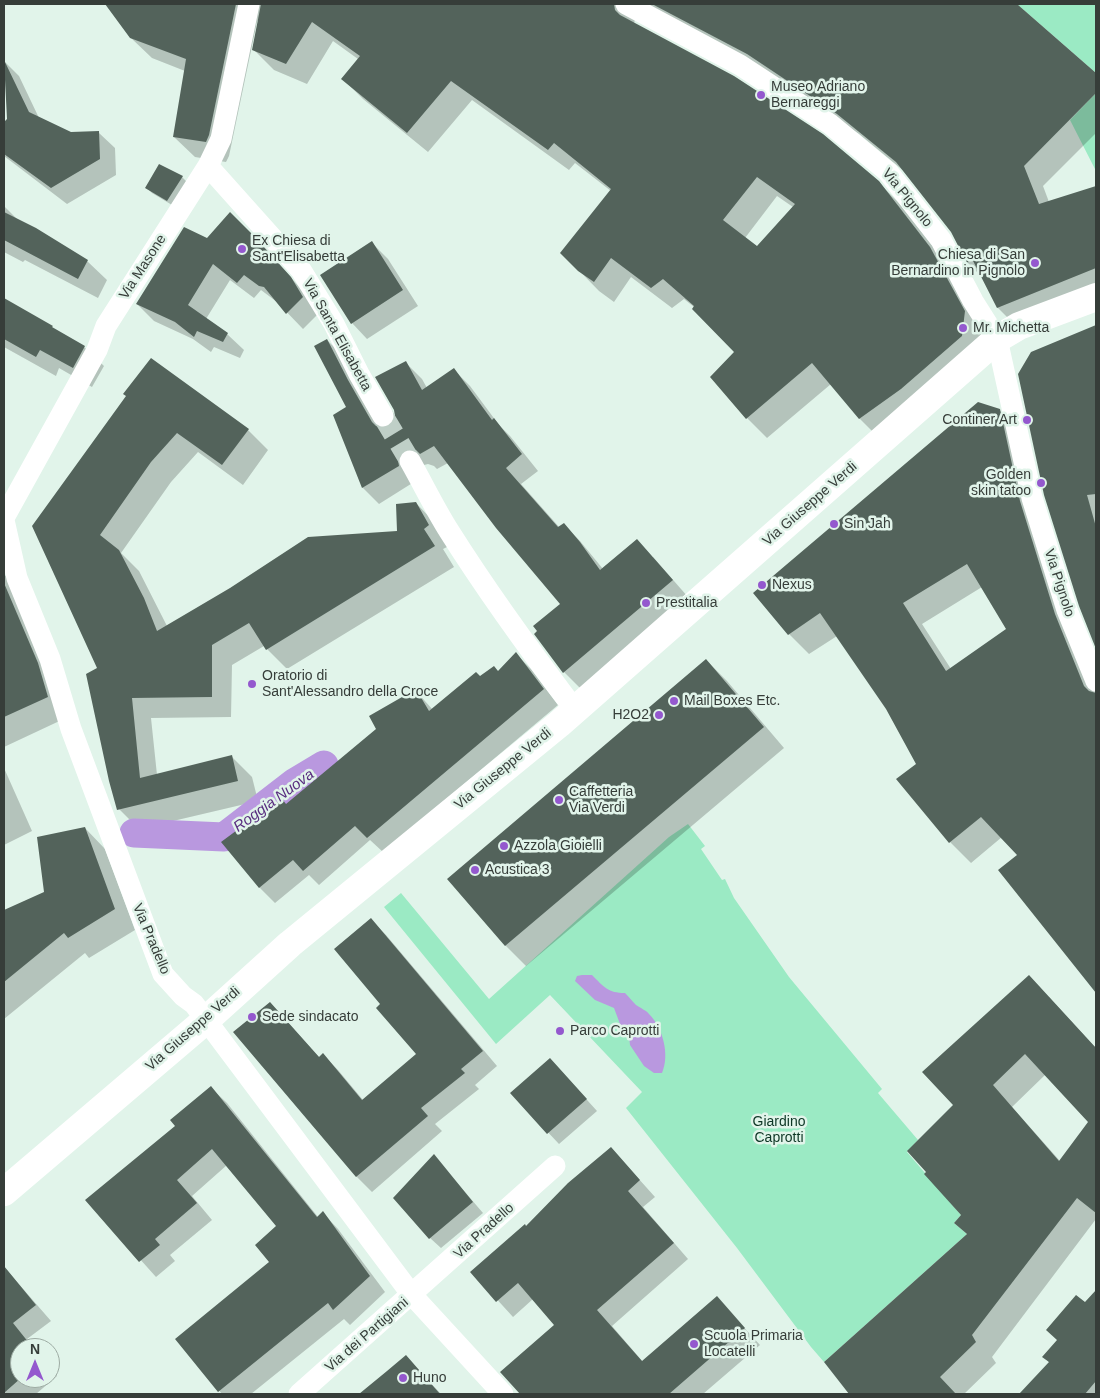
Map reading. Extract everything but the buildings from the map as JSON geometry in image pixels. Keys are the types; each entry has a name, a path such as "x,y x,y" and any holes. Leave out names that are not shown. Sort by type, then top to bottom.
{"street":[{"name":"Via Masone","path":"4,519 97,350 106,326 208,166 221,139 249,4"},
{"name":"Via Pignolo","path":"626,4 749,71 823,120 888,172 941,240 973,301 997,339 1032,498 1067,610 1096,681"},
{"name":"Via Santa Elisabetta","path":"208,166 301,270 334,324 383,416"},
{"name":"Via Giuseppe Verdi","path":"4,1192 206,1020 290,944 575,710 997,339 1020,326 1096,297"},
{"path":"410,461 448,530 477,575 525,644 575,710"},
{"name":"Via Pradello","path":"4,519 18,578 50,659 71,729 163,974 183,996 194,1004 412,1296 503,1394"},
{"name":"Via Pradello","path":"412,1296 555,1166"},
{"name":"Via dei Partigiani","path":"300,1394 412,1296"}],"green space":[{"path":"1017,4 1096,4 1096,73"},
{"path":"1096,93 1096,171 1070,120"},
{"name":"Giardino Caprotti","path":"688,824 705,846 701,849 722,880 725,879 734,898 789,977 882,1089 878,1093 918,1140 907,1152 961,1215 954,1223 967,1234 824,1362 626,1108 642,1092 550,995 496,1044 384,907 401,893 489,999 669,837"}],"shaded area":[{"path":"592,975 614,992 625,993 654,1020 664,1042 665,1058 662,1073 654,1073 644,1066 630,1045 629,1036 620,1024 614,1008 595,1000 575,981 577,976"}],"waterway":[{"name":"Roggia Nuova","path":"134,833 224,837 294,783 324,765"}],"tunnel":[{"path":"383,416 410,461"}],"place":[{"name":"Museo Adriano Bernareggi","path":"761,95"},
{"name":"Ex Chiesa di Sant'Elisabetta","path":"242,249"},
{"name":"Chiesa di San Bernardino in Pignolo","path":"1035,263"},
{"name":"Mr. Michetta","path":"963,328"},
{"name":"Continer Art","path":"1027,420"},
{"name":"Golden skin tatoo","path":"1041,483"},
{"name":"Sin Jah","path":"834,524"},
{"name":"Nexus","path":"762,585"},
{"name":"Prestitalia","path":"646,603"},
{"name":"Oratorio di Sant'Alessandro della Croce","path":"252,684"},
{"name":"Mail Boxes Etc.","path":"674,701"},
{"name":"H2O2","path":"659,715"},
{"name":"Caffetteria Via Verdi","path":"559,800"},
{"name":"Azzola Gioielli","path":"504,846"},
{"name":"Acustica 3","path":"475,870"},
{"name":"Sede sindacato","path":"252,1017"},
{"name":"Parco Caprotti","path":"560,1031"},
{"name":"Scuola Primaria Locatelli","path":"694,1344"},
{"name":"Huno","path":"403,1378"}]}
